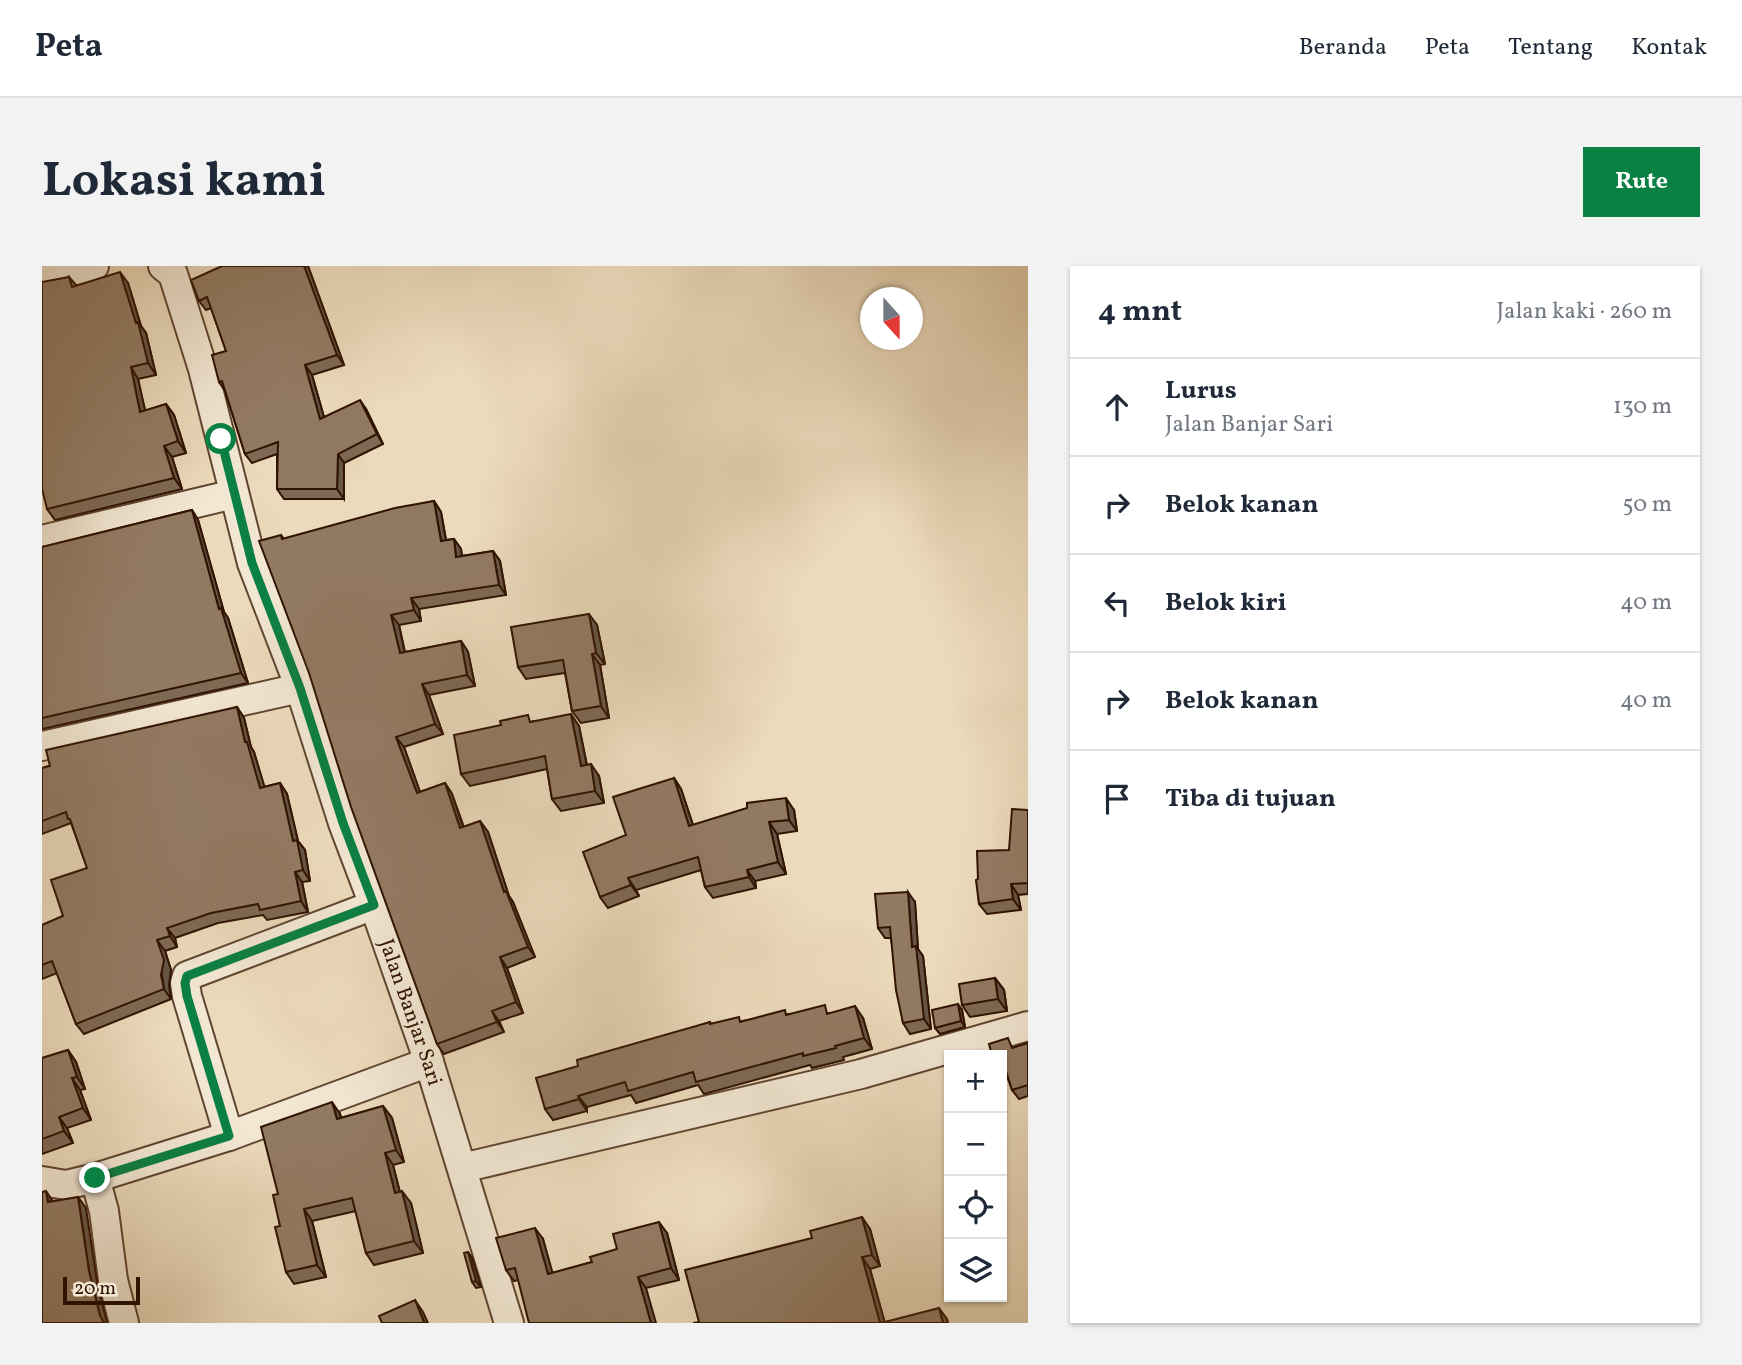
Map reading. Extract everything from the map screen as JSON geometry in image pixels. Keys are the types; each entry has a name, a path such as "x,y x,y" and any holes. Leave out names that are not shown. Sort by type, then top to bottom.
{"street":[{"path":"42,280 94,266"},
{"name":"Jalan Banjar Sari","path":"163,266 173,274 203,369 252,563 300,688 343,823 429,1062 509,1323"},
{"path":"42,540 234,494"},
{"path":"42,746 300,688"},
{"path":"229,1136 187,996 187,976 374,905"},
{"path":"463,1168 861,1074 1028,1026"},
{"path":"42,1181 66,1185 95,1178 229,1136 429,1062"},
{"path":"95,1178 104,1211 113,1280 124,1323"}],"building":[{"path":"222,266 304,266 337,355 305,365 320,419 360,400 377,434 338,454 337,489 277,489 278,442 245,454 212,355 226,351 207,297 199,301 191,280"},
{"path":"120,272 136,323 138,322 148,363 131,367 140,412 166,404 178,441 164,446 174,478 47,509 42,489 42,282 69,277 72,287"},
{"path":"434,501 441,541 454,539 456,557 493,551 499,585 411,598 414,610 391,615 400,653 461,641 467,675 422,684 435,724 396,737 417,793 445,783 460,828 480,821 504,892 506,891 528,947 500,957 516,1002 492,1011 497,1022 437,1044 351,807 309,673 259,541 281,535 282,539 395,508"},
{"path":"192,510 219,609 221,608 241,673 42,718 42,547"},
{"path":"589,614 596,653 592,654 601,706 572,711 563,660 518,667 511,627"},
{"path":"237,707 260,788 280,783 293,841 297,840 303,870 295,872 301,901 260,910 258,904 211,913 167,928 170,936 157,940 164,960 161,975 164,989 76,1024 52,961 42,965 42,925 63,916 51,880 87,868 66,812 42,821 42,768 50,766 46,750"},
{"path":"571,714 581,766 591,764 595,791 552,799 545,756 461,774 454,735 501,725 500,721 528,715 530,722"},
{"path":"674,778 689,826 747,808 747,803 786,798 789,820 769,822 778,862 747,870 749,877 705,887 698,857 628,878 631,885 600,897 583,852 626,835 613,797"},
{"path":"1012,809 1028,810 1028,883 1011,884 1013,899 979,904 977,851 1009,850"},
{"path":"908,892 912,947 916,946 924,1019 903,1023 896,990 890,927 878,928 875,894"},
{"path":"995,978 998,999 962,1005 959,984"},
{"path":"958,1004 961,1021 935,1028 932,1010"},
{"path":"825,1005 827,1014 855,1006 864,1038 835,1046 836,1048 803,1056 803,1053 696,1082 693,1072 628,1091 625,1082 545,1109 536,1078 578,1066 577,1060 710,1022 739,1017 740,1022 785,1010 786,1015"},
{"path":"1008,1038 1012,1048 1028,1043 1028,1085 1012,1090 1007,1074 1007,1050 991,1050 989,1044"},
{"path":"68,1050 77,1077 72,1078 83,1108 59,1117 64,1131 42,1139 42,1058"},
{"path":"332,1102 337,1119 383,1106 396,1150 385,1153 395,1193 402,1191 414,1241 366,1253 352,1198 304,1209 317,1265 286,1272 275,1227 280,1226 273,1195 278,1194 261,1127"},
{"path":"46,1191 48,1202 78,1197 89,1271 104,1323 42,1323 42,1192"},
{"path":"862,1217 872,1255 862,1257 880,1323 693,1323 699,1322 685,1270 812,1238 810,1231"},
{"path":"659,1222 671,1268 638,1277 651,1323 529,1323 515,1268 506,1270 496,1238 535,1228 548,1274 592,1262 590,1257 617,1249 613,1234"},
{"path":"468,1252 476,1281 472,1282 464,1253"},
{"path":"415,1300 424,1322 382,1323 379,1316"},
{"path":"939,1308 943,1323 881,1323"}],"route":[{"path":"95,1178 229,1136 187,996 187,976 374,905 343,823 300,688 252,563 221,439"}]}
